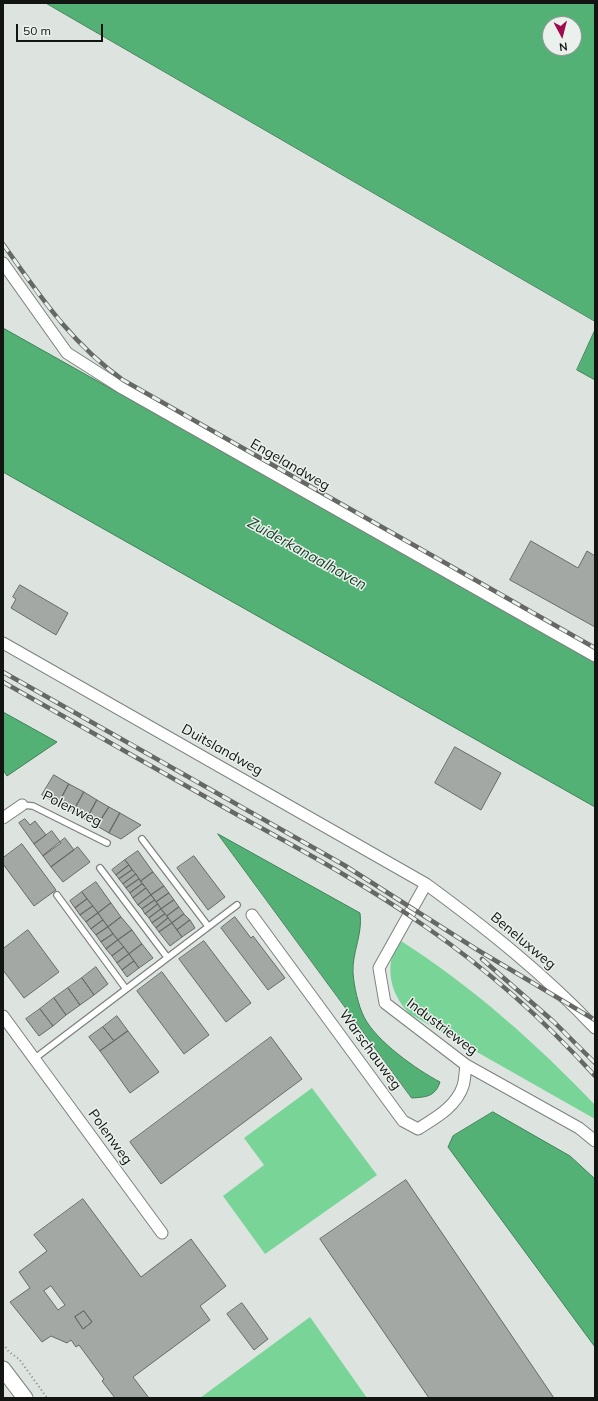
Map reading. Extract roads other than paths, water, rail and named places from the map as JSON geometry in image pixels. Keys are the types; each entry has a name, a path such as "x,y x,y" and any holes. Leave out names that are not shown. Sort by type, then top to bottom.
{"main road":[{"path":"3,1369 25,1398"}],"street":[{"name":"Engelandweg","path":"3,263 67,353 122,388 595,656"},
{"name":"Duitslandweg","path":"3,643 426,884"},
{"name":"Polenweg","path":"3,818 22,805"},
{"name":"Beneluxweg","path":"426,884 474,919 527,963 595,1028"},
{"name":"Industrieweg","path":"426,884 379,968 385,1003 466,1064 579,1128 595,1141"},
{"name":"Warschauweg","path":"252,916 403,1121 418,1129 443,1113 456,1099 463,1086 466,1064"},
{"name":"Polenweg","path":"3,1016 162,1233"}],"lane":[{"name":"Polenweg","path":"22,805 33,806 107,844"},
{"path":"142,839 208,926"},
{"path":"100,868 168,957"},
{"path":"57,895 126,989"},
{"path":"34,1059 236,905"}],"water":[{"path":"46,3 595,3 595,321"},
{"name":"Zuiderkanaalhaven","path":"3,328 595,661 595,807 3,472"},
{"path":"595,330 595,380 577,370"},
{"path":"3,712 57,742 7,776 3,770"},
{"path":"218,834 360,913 361,921 354,958 353,973 354,984 364,1017 378,1036 387,1045 420,1070 440,1082 433,1093 426,1096 412,1098"},
{"path":"493,1112 570,1156 595,1179 595,1347 448,1147 453,1136"}],"railway":[{"path":"3,244 43,300 71,334 87,350 123,380 595,648"},
{"path":"3,672 344,865 476,949 595,1020"},
{"path":"3,682 332,867 403,911 449,943 493,978 556,1035 595,1076"},
{"path":"482,959 554,1022 595,1063"}]}
